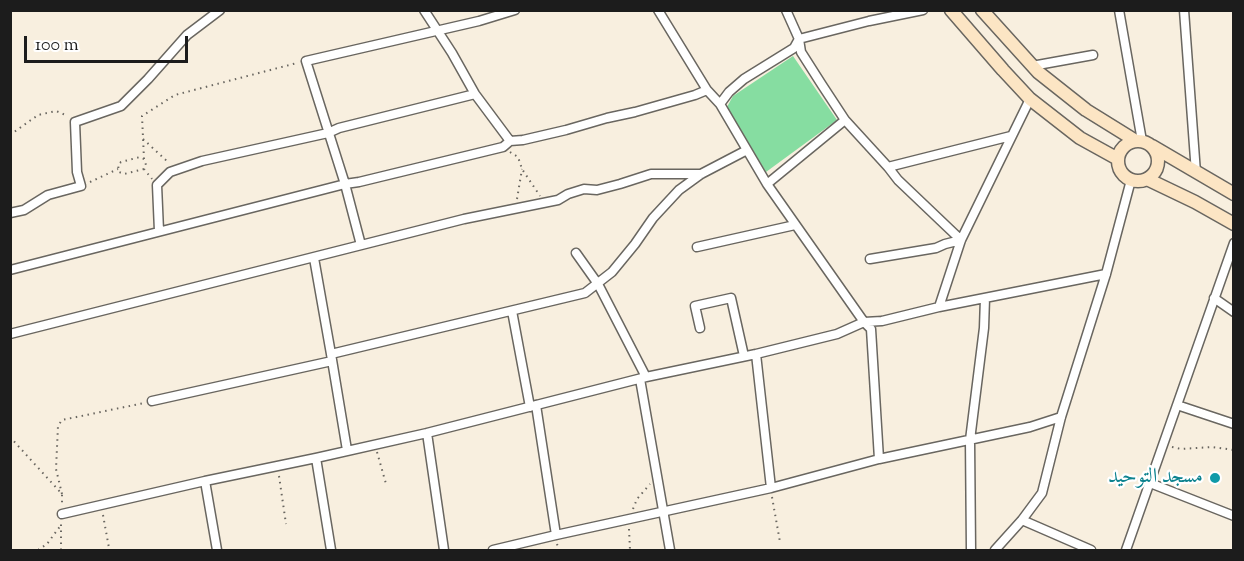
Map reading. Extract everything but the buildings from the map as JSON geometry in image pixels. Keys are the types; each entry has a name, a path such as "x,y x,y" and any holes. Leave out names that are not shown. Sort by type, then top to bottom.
{"main road":[{"path":"951,10 1030,99 1080,138 1118,159"},
{"path":"982,10 1032,66 1086,110 1233,194"},
{"path":"1129,142 1143,143 1156,151 1158,164 1156,170 1147,179 1131,180 1125,177 1118,166 1120,152 1129,142"},
{"path":"1147,179 1195,202 1233,224"}],"street":[{"path":"10,213 24,210 48,195 81,186 77,172 75,122 121,106 187,35 220,10"},
{"path":"424,10 452,52 506,144"},
{"path":"362,245 306,61 493,18 515,10"},
{"path":"658,10 707,90 720,104 767,184 864,322 872,329 879,459"},
{"path":"786,10 799,39 801,52 845,120 898,180 961,240"},
{"path":"720,104 729,92 744,79 794,48 799,39 923,10"},
{"path":"1119,10 1143,143"},
{"path":"1184,10 1196,173"},
{"path":"1032,66 1093,55"},
{"path":"10,270 566,130 707,90"},
{"path":"159,231 157,185 170,172 202,161 328,133 339,128 475,94"},
{"path":"939,307 961,240 1030,99"},
{"path":"767,184 845,120"},
{"path":"888,167 1011,136"},
{"path":"152,401 585,293 612,272 635,244 652,218 679,190 700,174 747,150"},
{"path":"10,334 464,219 558,200 584,189 597,190 651,174 700,174"},
{"path":"995,550 1042,493 1061,417 1106,274 1131,180"},
{"path":"1218,186 1233,182"},
{"path":"697,247 795,225"},
{"path":"870,259 936,248 961,240"},
{"path":"1126,550 1233,243"},
{"path":"576,253 597,284 643,378 670,550"},
{"path":"314,258 347,450"},
{"path":"62,514 427,433 643,378 837,334 864,322 882,321 939,307 1106,274"},
{"path":"700,328 695,306 731,298 744,356"},
{"path":"971,550 970,440 984,328 985,298"},
{"path":"1214,298 1233,312"},
{"path":"512,311 533,406 556,535"},
{"path":"756,354 771,488"},
{"path":"1177,405 1233,423"},
{"path":"493,550 771,488 879,459 1030,427 1061,417"},
{"path":"427,433 444,550"},
{"path":"316,458 331,550"},
{"path":"205,481 217,550"},
{"path":"1150,483 1233,516"},
{"path":"1022,520 1091,550"}],"path":[{"path":"118,169 124,174 144,169 146,165 142,116 175,95 306,61"},
{"path":"10,135 38,115 56,111 75,122"},
{"path":"143,139 165,161 179,169"},
{"path":"506,144 518,157 522,169 545,202"},
{"path":"118,169 121,162 140,157 144,159"},
{"path":"81,186 118,169"},
{"path":"514,209 522,169"},
{"path":"61,550 62,494 56,469 58,426 62,420 152,401"},
{"path":"10,437 62,494"},
{"path":"374,444 386,484"},
{"path":"1163,445 1181,449 1212,447 1233,450"},
{"path":"277,466 286,524"},
{"path":"771,488 780,542"},
{"path":"101,505 109,548"},
{"path":"38,550 47,544 61,525"}],"green space":[{"path":"793,56 837,120 766,172 727,107 733,96"}],"place":[{"name":"مسجد التوحيد","path":"1215,478"}]}
